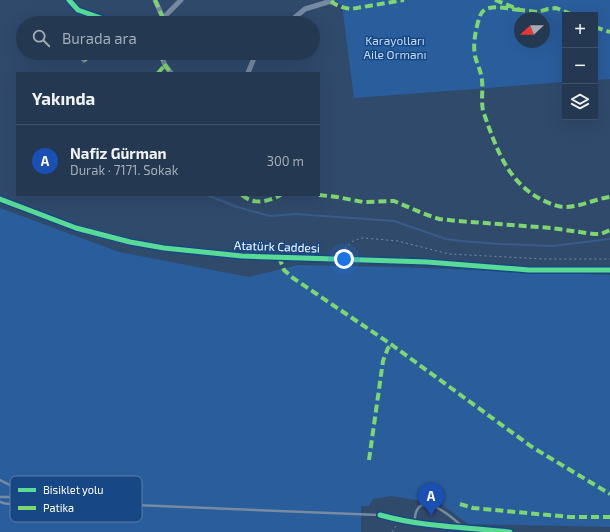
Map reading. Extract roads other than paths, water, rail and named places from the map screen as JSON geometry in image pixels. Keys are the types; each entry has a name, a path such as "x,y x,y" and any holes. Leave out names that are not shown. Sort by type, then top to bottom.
{"street":[{"path":"69,0 78,10 95,16"},
{"path":"155,0 162,16"},
{"path":"165,16 181,0"},
{"path":"296,16 305,9 330,0"},
{"path":"163,60 165,66 171,72"},
{"path":"248,72 253,60"},
{"name":"Atatürk Caddesi","path":"0,199 76,228 130,242 164,248 242,256 427,262 529,270 610,270"},
{"path":"380,515 414,523 510,532"}],"lane":[{"path":"0,480 10,485"},
{"path":"0,502 10,504"},
{"path":"414,523 418,508 423,505 430,505 452,517 464,527"},
{"path":"142,506 380,515"}],"waterway":[{"path":"210,196 237,207 270,216 296,214 394,221 446,239 462,241 552,246 610,239"}],"place":[{"name":"Nafiz Gürman","path":"431,516"}],"park label":[{"name":"Karayolları Aile Ormanı","path":"395,47"}]}
